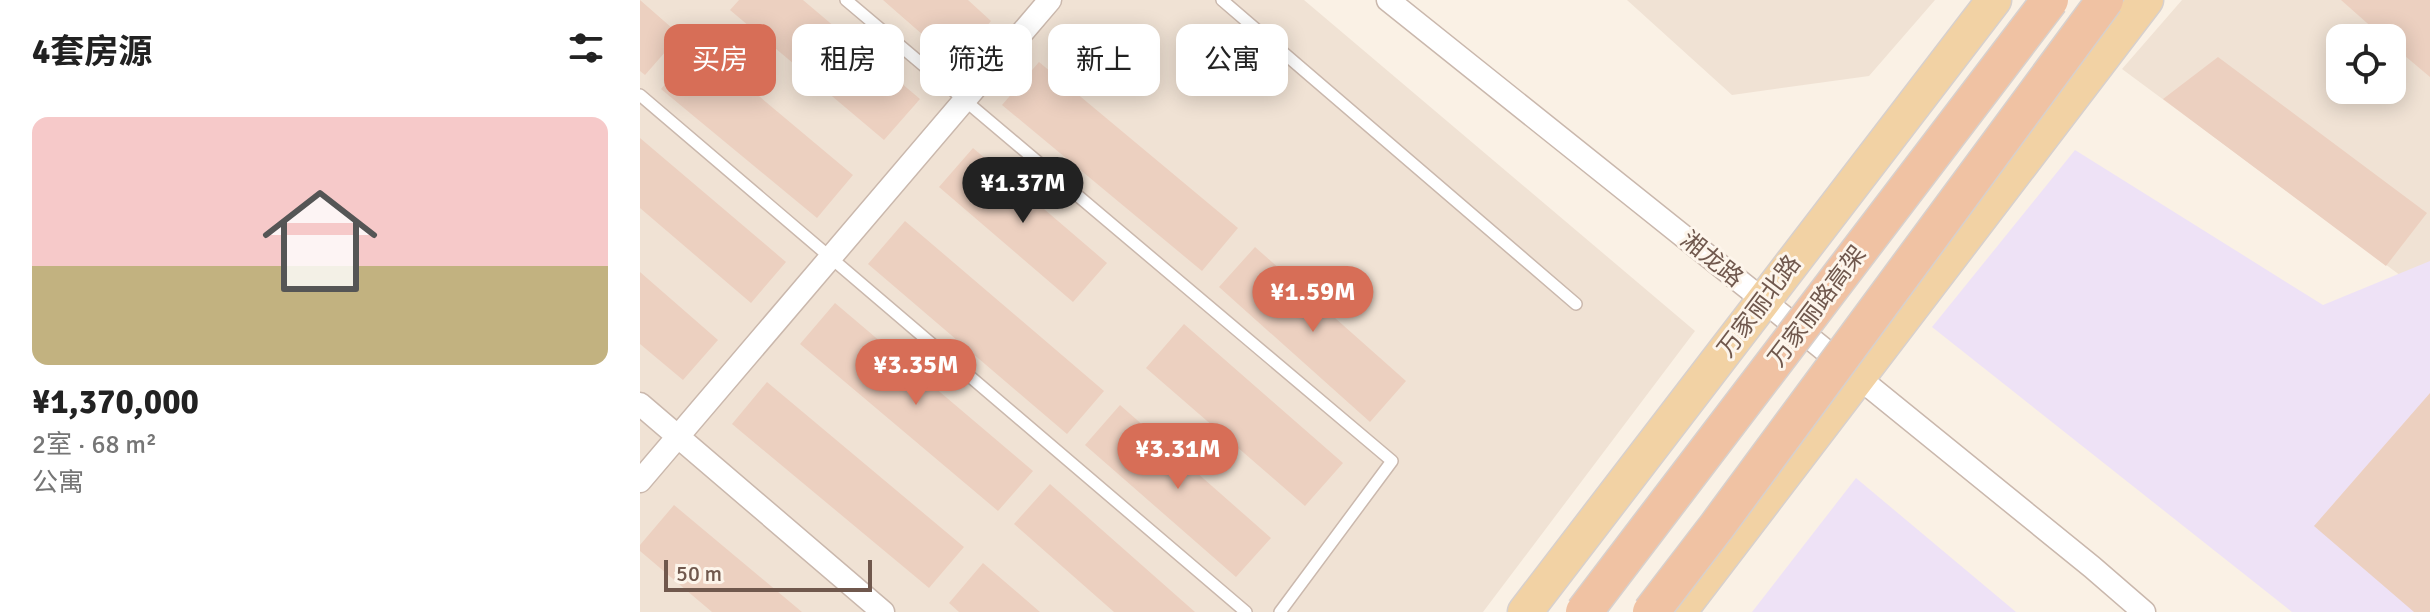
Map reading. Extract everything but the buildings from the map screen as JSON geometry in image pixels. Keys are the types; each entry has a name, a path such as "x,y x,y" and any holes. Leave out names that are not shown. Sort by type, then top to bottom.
{"highway":[{"name":"万家丽路高架","path":"1584,612 2050,0"},
{"name":"万家丽路高架","path":"1651,612 2105,0"}],"main road":[{"name":"万家丽北路","path":"1525,612 1994,0"},
{"path":"1679,612 2146,0"}],"street":[{"path":"640,481 1050,0"},
{"name":"湘龙路","path":"1388,0 1763,300 2144,612"},
{"path":"640,404 883,612"}],"lane":[{"path":"846,0 1392,461 1280,612"},
{"path":"1222,0 1576,304"},
{"path":"640,95 1246,612"}],"shaded area":[{"path":"640,0 1304,0 1695,331 1483,612 640,612"},
{"path":"1627,0 1935,0 1869,76 1732,95"},
{"path":"2182,0 2430,0 2430,269 2416,287 2122,69"},
{"path":"2075,150 2323,305 2430,261 2430,612 2292,612 1932,327"},
{"path":"1856,478 2016,612 1752,612"}]}
